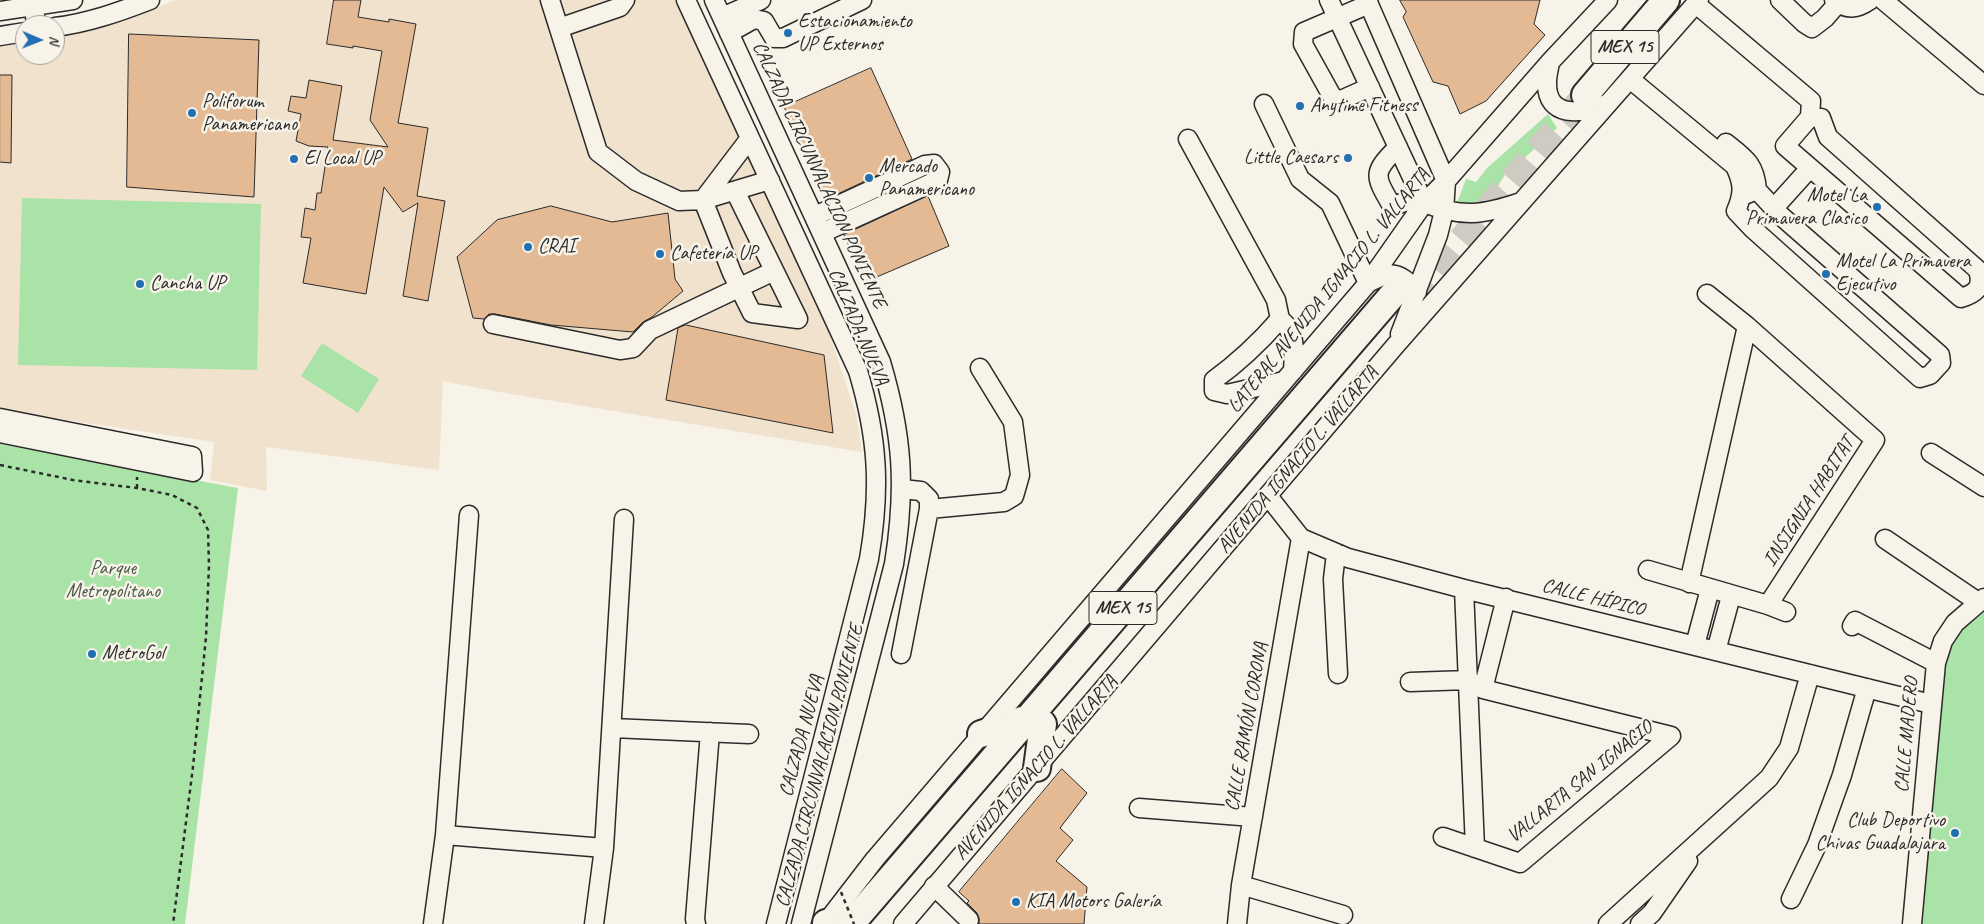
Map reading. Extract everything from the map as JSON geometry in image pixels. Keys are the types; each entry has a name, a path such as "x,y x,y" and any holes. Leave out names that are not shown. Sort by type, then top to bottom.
{"highway":[{"name":"AVENIDA IGNACIO L. VALLARTA","path":"1588,94 1645,0"},
{"name":"AVENIDA IGNACIO L. VALLARTA","path":"1588,94 1666,0"},
{"name":"AVENIDA IGNACIO L. VALLARTA","path":"871,924 1036,721 1406,295"},
{"name":"AVENIDA IGNACIO L. VALLARTA","path":"830,924 1036,721"},
{"path":"982,734 1036,721 1037,768"}],"street":[{"path":"0,11 73,0"},
{"path":"65,26 79,24 114,6 150,0"},
{"path":"550,0 598,152 636,181 679,201 703,200 770,180"},
{"path":"559,28 620,7 625,0"},
{"name":"CALZADA NUEVA","path":"686,0 858,370 866,399 876,462 877,494 874,530 860,597 776,924"},
{"name":"CALZADA CIRCUNVALACION PONIENTE","path":"714,0 868,331 883,370 896,421 901,460 902,489 894,564 839,774 830,924"},
{"path":"725,25 759,1 764,21 774,38 783,38 862,0"},
{"path":"1329,0 1422,200"},
{"name":"LATERAL AVENIDA IGNACIO L. VALLARTA","path":"982,734 1368,283 1411,222 1422,200 1446,181 1550,62 1608,0"},
{"path":"1780,0 1798,18 1812,28 1825,18 1836,2 1843,7 1855,8 1870,0"},
{"path":"1883,0 1984,85"},
{"path":"1700,1 1811,101 1816,118 1828,137 1978,270 1981,279 1978,288 1972,294 1961,298 1785,146 1816,118"},
{"name":"AVENIDA IGNACIO L. VALLARTA","path":"903,924 1395,346 1522,202 1588,94 1634,75 1700,1"},
{"path":"1370,87 1341,100 1333,98 1303,44 1304,32 1338,19 1368,2 1446,181 1444,211 1438,235 1406,295"},
{"path":"34,6 35,15"},
{"path":"725,25 754,19 764,21"},
{"path":"0,36 15,34"},
{"path":"1550,62 1547,81 1548,92 1561,109 1581,112 1591,110 1588,94"},
{"path":"1634,75 1735,166 1750,193 1777,211 1940,355 1941,363 1930,375 1920,378 1758,233 1736,211 1750,193"},
{"path":"1264,104 1300,179 1330,203 1368,283 1383,275 1392,273 1405,279 1406,295 1395,346"},
{"path":"703,200 750,138"},
{"path":"1188,139 1276,300 1280,319 1289,326 1294,343 1288,376 1227,394 1214,391 1214,380 1263,339 1280,319"},
{"path":"1398,147 1381,164 1378,182 1392,206 1411,222"},
{"path":"814,216 925,165 934,164 940,172 938,180 822,233"},
{"path":"1758,233 1765,232 1777,211 1810,168"},
{"path":"703,200 738,286 752,313 798,319 735,190"},
{"path":"1392,206 1422,200 1444,211 1484,214 1522,202"},
{"path":"493,324 620,350 633,348 650,330 738,286 774,271"},
{"name":"INSIGNIA HABITAT","path":"1707,294 1747,326 1875,440 1768,605"},
{"path":"1689,583 1747,326"},
{"path":"929,509 1004,502 1014,496 1020,475 1013,422 980,368"},
{"path":"0,418 192,456 193,472 0,433"},
{"path":"1930,453 1984,487"},
{"path":"901,654 929,509 929,499 921,491 902,489"},
{"name":"CALLE HÍPICO","path":"1268,496 1301,538 1348,558 1464,589 1931,704"},
{"path":"433,924 445,835 469,515"},
{"path":"594,924 604,848 624,519"},
{"path":"874,530 899,528"},
{"name":"CALLE RAMÓN CORONA","path":"1237,924 1241,885 1301,538"},
{"path":"1885,539 1981,600"},
{"path":"1336,553 1333,579 1338,674"},
{"path":"1648,570 1786,612"},
{"name":"VALLARTA SAN IGNACIO","path":"1464,589 1476,684 1475,848"},
{"path":"1695,645 1710,589"},
{"path":"1716,651 1731,596"},
{"name":"VALLARTA SAN IGNACIO","path":"1476,684 1506,598"},
{"name":"CALLE MADERO","path":"1912,924 1936,663 1942,641 1955,623 1981,600"},
{"path":"1852,626 1855,621 1936,663"},
{"path":"1608,924 1769,778 1789,748 1810,674"},
{"name":"VALLARTA SAN IGNACIO","path":"1410,682 1476,684 1670,736 1520,863 1443,837"},
{"path":"1791,899 1818,845 1842,775 1867,688"},
{"path":"612,728 749,734"},
{"path":"696,924 710,732"},
{"path":"830,924 875,859 982,734"},
{"path":"816,768 839,774"},
{"path":"1139,808 1253,817"},
{"path":"445,835 604,848"},
{"path":"1640,924 1652,913 1706,835"},
{"path":"1241,885 1343,915"},
{"path":"934,886 969,920"}],"path":[{"path":"0,465 73,480 137,488 172,495 197,508 208,530 209,565 206,637 174,924"},
{"path":"830,924 841,892"}],"shaded area":[{"path":"176,0 678,0 823,315 856,414 862,452 443,381 439,470 266,447 267,491 210,480 214,442 0,410 0,41 15,40 15,65 65,65 65,32 115,23"}],"green space":[{"path":"1548,114 1557,128 1518,164 1509,168 1498,186 1501,188 1487,205 1457,203 1466,179 1476,182 1487,168"},
{"name":"Cancha UP","path":"22,198 261,204 257,370 18,365"},
{"path":"322,343 379,379 358,413 301,376"},
{"name":"Parque Metropolitano","path":"0,444 238,488 185,924 0,924"},
{"name":"Club Deportivo Chivas Guadalajara","path":"1984,604 1984,924 1917,924 1942,664 1959,625"}],"building":[{"path":"334,0 361,0 358,17 389,22 389,19 416,24 398,123 428,128 417,196 445,201 428,301 403,296 418,203 403,212 384,187 366,294 303,283 311,238 301,237 305,208 315,210 317,193 321,193 328,147 309,146 296,141 301,114 288,111 291,96 306,98 309,80 342,86 333,140 388,147 370,120 382,51 327,44"},
{"path":"1400,0 1540,0 1534,24 1545,35 1486,101 1460,114 1448,86 1433,82 1403,17 1406,12"},
{"name":"Poliforum Panamericano","path":"129,34 259,40 254,197 127,187"},
{"path":"871,68 912,159 827,199 784,107"},
{"path":"0,75 12,75 11,163 0,162"},
{"path":"928,196 949,246 865,282 844,235"},
{"path":"551,206 612,222 668,213 675,279 683,291 633,332 551,325 495,314 489,314 484,319 473,318 457,257 497,220"},
{"path":"686,325 824,355 833,433 666,400 678,328"},
{"path":"1062,769 1087,793 1060,828 1073,840 1056,861 1087,887 1084,924 979,924 977,913 967,903 969,901 959,892"}],"tunnel":[{"path":"1410,299 1585,95"}],"place":[{"name":"Estacionamiento UP Externos","path":"788,33"},
{"name":"Anytime Fitness","path":"1300,106"},
{"name":"Poliforum Panamericano","path":"192,113"},
{"name":"Little Caesars","path":"1348,158"},
{"name":"El Local UP","path":"294,159"},
{"name":"Mercado Panamericano","path":"869,178"},
{"name":"Motel La Primavera Clasico","path":"1877,207"},
{"name":"CRAI","path":"528,247"},
{"name":"Cafetería UP","path":"660,254"},
{"name":"Motel La Primavera Ejecutivo","path":"1826,274"},
{"name":"Cancha UP","path":"140,284"},
{"name":"MetroGol","path":"92,654"},
{"name":"Club Deportivo Chivas Guadalajara","path":"1955,833"},
{"name":"KIA Motors Galería","path":"1016,902"}]}
